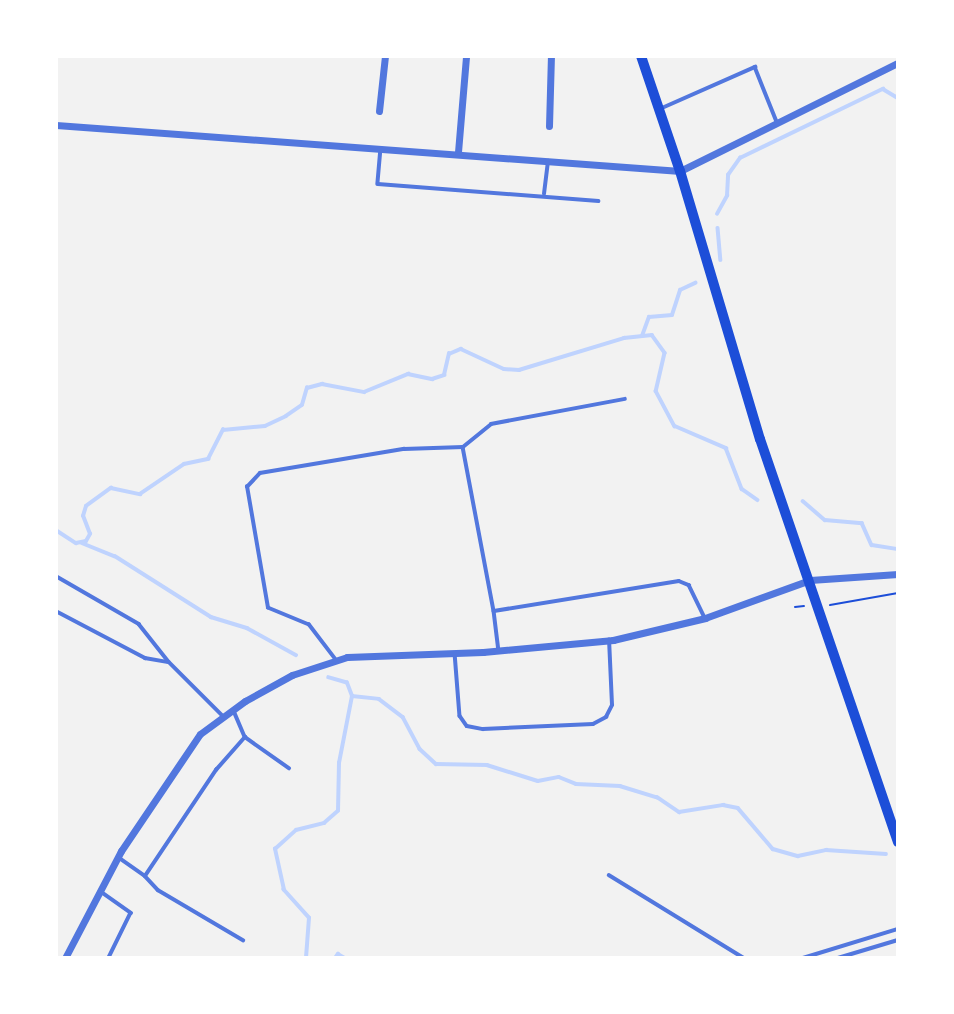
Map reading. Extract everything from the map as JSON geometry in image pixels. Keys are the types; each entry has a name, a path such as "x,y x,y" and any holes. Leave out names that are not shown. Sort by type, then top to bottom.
{"main road":[{"path":"640,56 680,171 760,439 898,842"}],"street":[{"path":"379,111 385,56"},
{"path":"458,152 466,56"},
{"path":"549,126 551,56"},
{"path":"56,125 548,158 680,171 898,62"},
{"path":"65,958 118,857 200,734 233,709 292,675 337,660 609,640 705,618 810,580 898,573"}],"lane":[{"path":"660,109 755,67 777,123"},
{"path":"381,146 378,184 544,194 598,201"},
{"path":"544,194 548,158"},
{"path":"337,660 309,625 268,608 247,487 260,473 404,449 463,447 491,424 625,399"},
{"path":"463,447 499,650"},
{"path":"56,576 139,624 169,662 223,717"},
{"path":"494,611 679,581 690,585 705,618"},
{"path":"56,611 145,658 169,662"},
{"path":"455,653 460,716 467,726 483,729 593,724 606,717 612,705 609,640"},
{"path":"233,709 245,737 289,768"},
{"path":"145,876 216,770 245,737"},
{"path":"118,857 145,876 158,890 243,940"},
{"path":"609,875 744,958"},
{"path":"100,891 131,913 109,958"},
{"path":"803,958 898,929"},
{"path":"838,958 898,940"}],"path":[{"path":"851,604 898,593"}],"waterway":[{"path":"717,214 727,196 728,175 740,158 883,89 898,98"},
{"path":"718,228 721,260"},
{"path":"642,336 649,317 672,315 680,290 695,283"},
{"path":"56,530 76,543 86,541 90,534 83,516 86,506 111,488 140,494 184,464 208,459 223,430 265,426 286,416 302,405 307,388 322,384 364,392 408,374 432,379 444,375 449,354 461,349 504,369 519,370 624,338 652,335 665,353 656,391 675,426 726,448 742,489 758,500"},
{"path":"803,501 825,520 862,523 872,545 898,549"},
{"path":"82,543 115,556 211,617 247,628 296,655"},
{"path":"306,958 309,918 284,890 275,849 296,830 324,823 338,811 339,763 352,696 347,683 329,678"},
{"path":"352,696 379,699 403,717 420,749 436,764 487,765 538,781 559,777 576,784 620,786 657,797 679,812 723,805 738,808 773,849 798,856 826,850 886,854"},
{"path":"335,958 338,954 345,958"}]}
